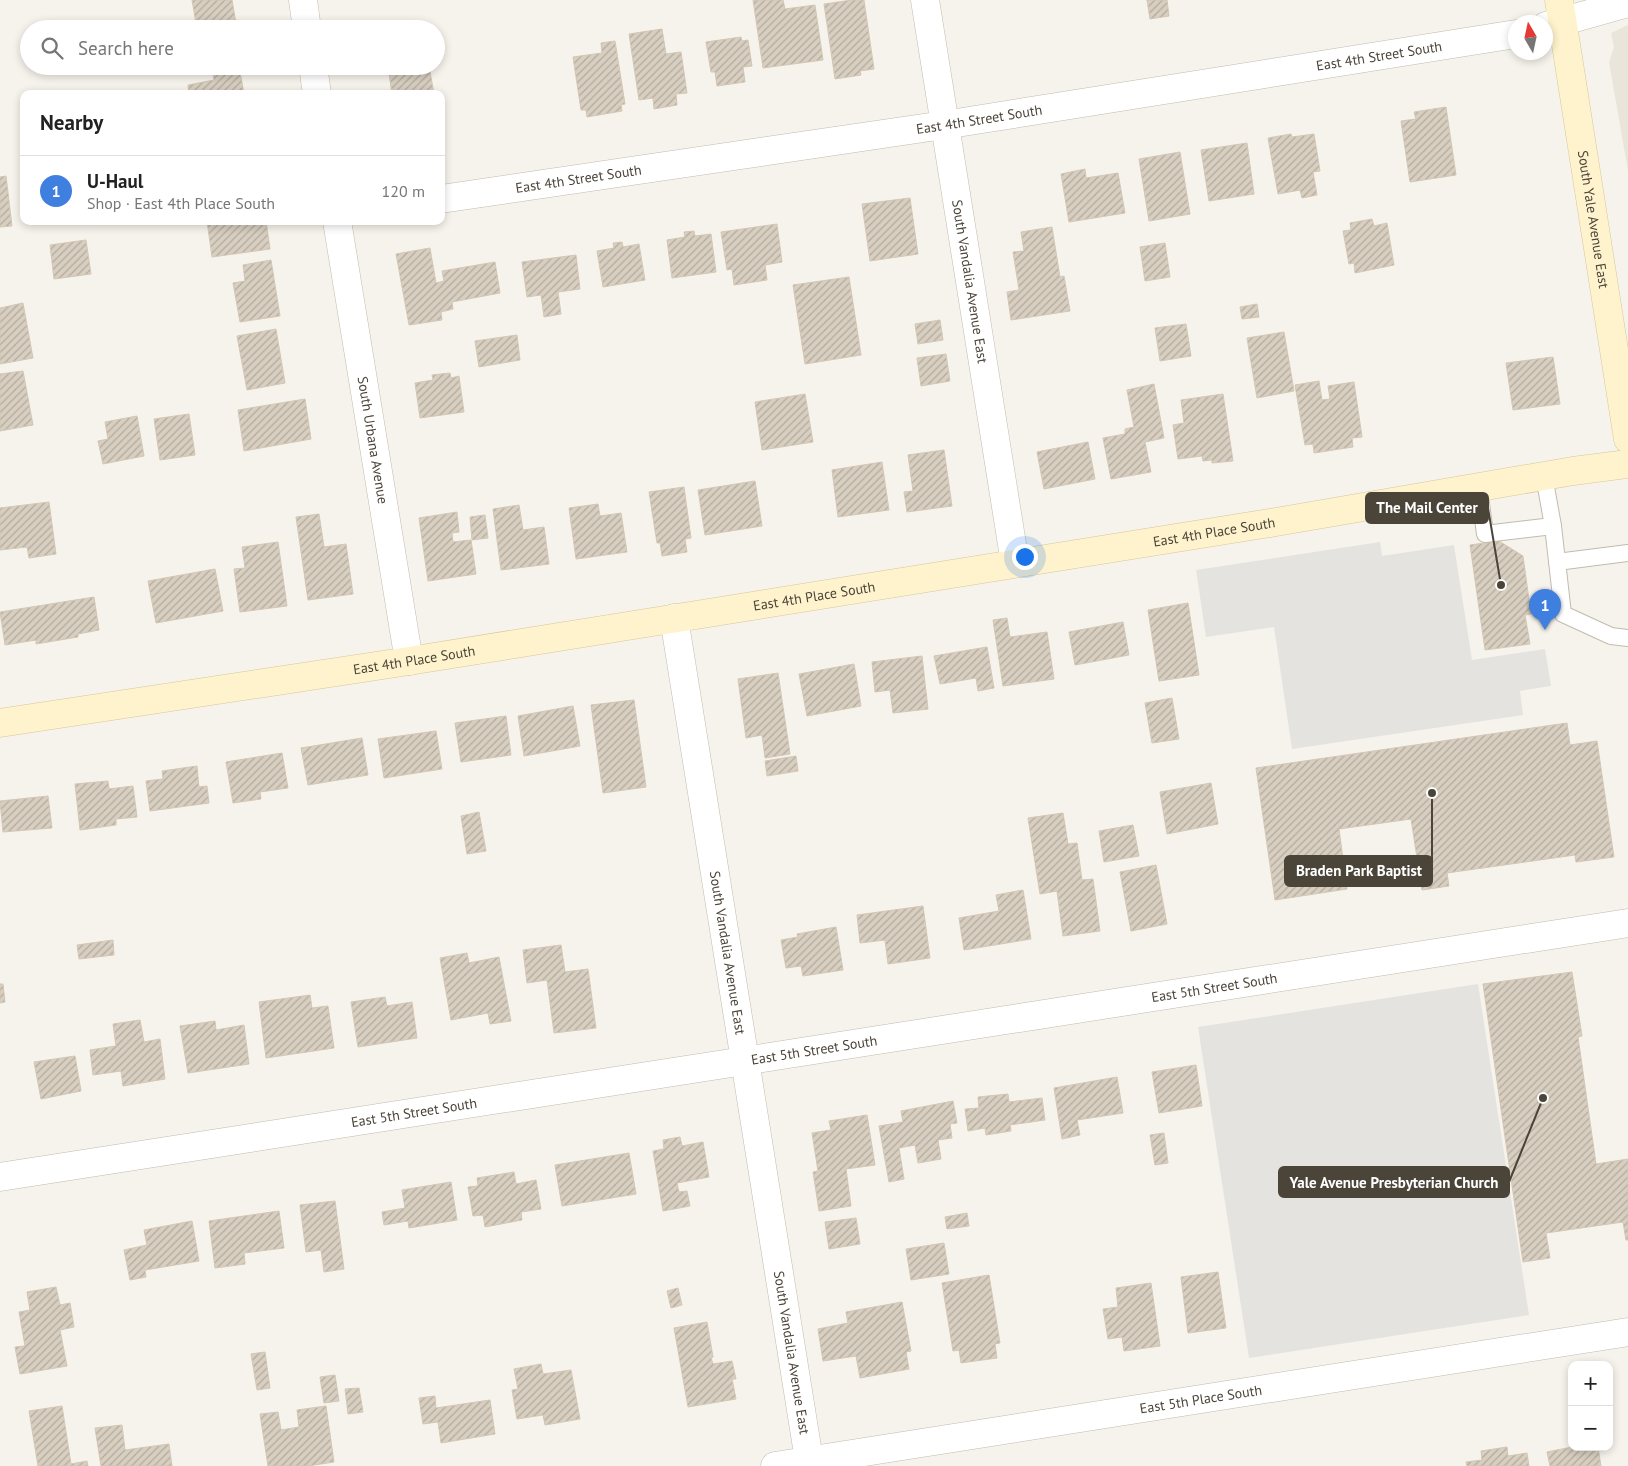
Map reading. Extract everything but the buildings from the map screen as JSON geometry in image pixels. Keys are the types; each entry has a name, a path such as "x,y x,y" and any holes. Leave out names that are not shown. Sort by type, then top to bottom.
{"street":[{"path":"303,0 306,20"},
{"name":"South Vandalia Avenue East","path":"925,0 1015,563"},
{"path":"1556,15 1628,3"},
{"name":"South Yale Avenue East","path":"1556,15 1628,439"},
{"name":"East 4th Street South","path":"445,198 944,125 1508,35"},
{"path":"314,75 316,90"},
{"name":"South Urbana Avenue","path":"338,225 409,661"},
{"name":"East 4th Place South","path":"0,723 409,661 1266,524 1544,476 1628,464"},
{"name":"South Vandalia Avenue East","path":"674,618 810,1463"},
{"name":"East 5th Street South","path":"0,1177 1628,924"},
{"name":"East 5th Place South","path":"775,1466 810,1463 1628,1332"}],"lane":[{"path":"1544,476 1553,526 1563,614 1611,636 1628,638"},
{"path":"1479,488 1485,534 1553,526"},
{"path":"1557,562 1628,553"}],"shaded area":[{"path":"1628,25 1628,171 1609,62 1614,47 1611,33"},
{"path":"1380,542 1382,556 1454,545 1472,660 1545,649 1551,686 1520,691 1523,715 1292,749 1274,627 1206,637 1196,570"},
{"path":"1478,984 1529,1315 1249,1358 1198,1027"}],"place":[{"name":"The Mail Center","path":"1501,585"},
{"name":"U-Haul","path":"1545,630"},
{"name":"Braden Park Baptist","path":"1432,793"},
{"name":"Yale Avenue Presbyterian Church","path":"1543,1098"}]}
